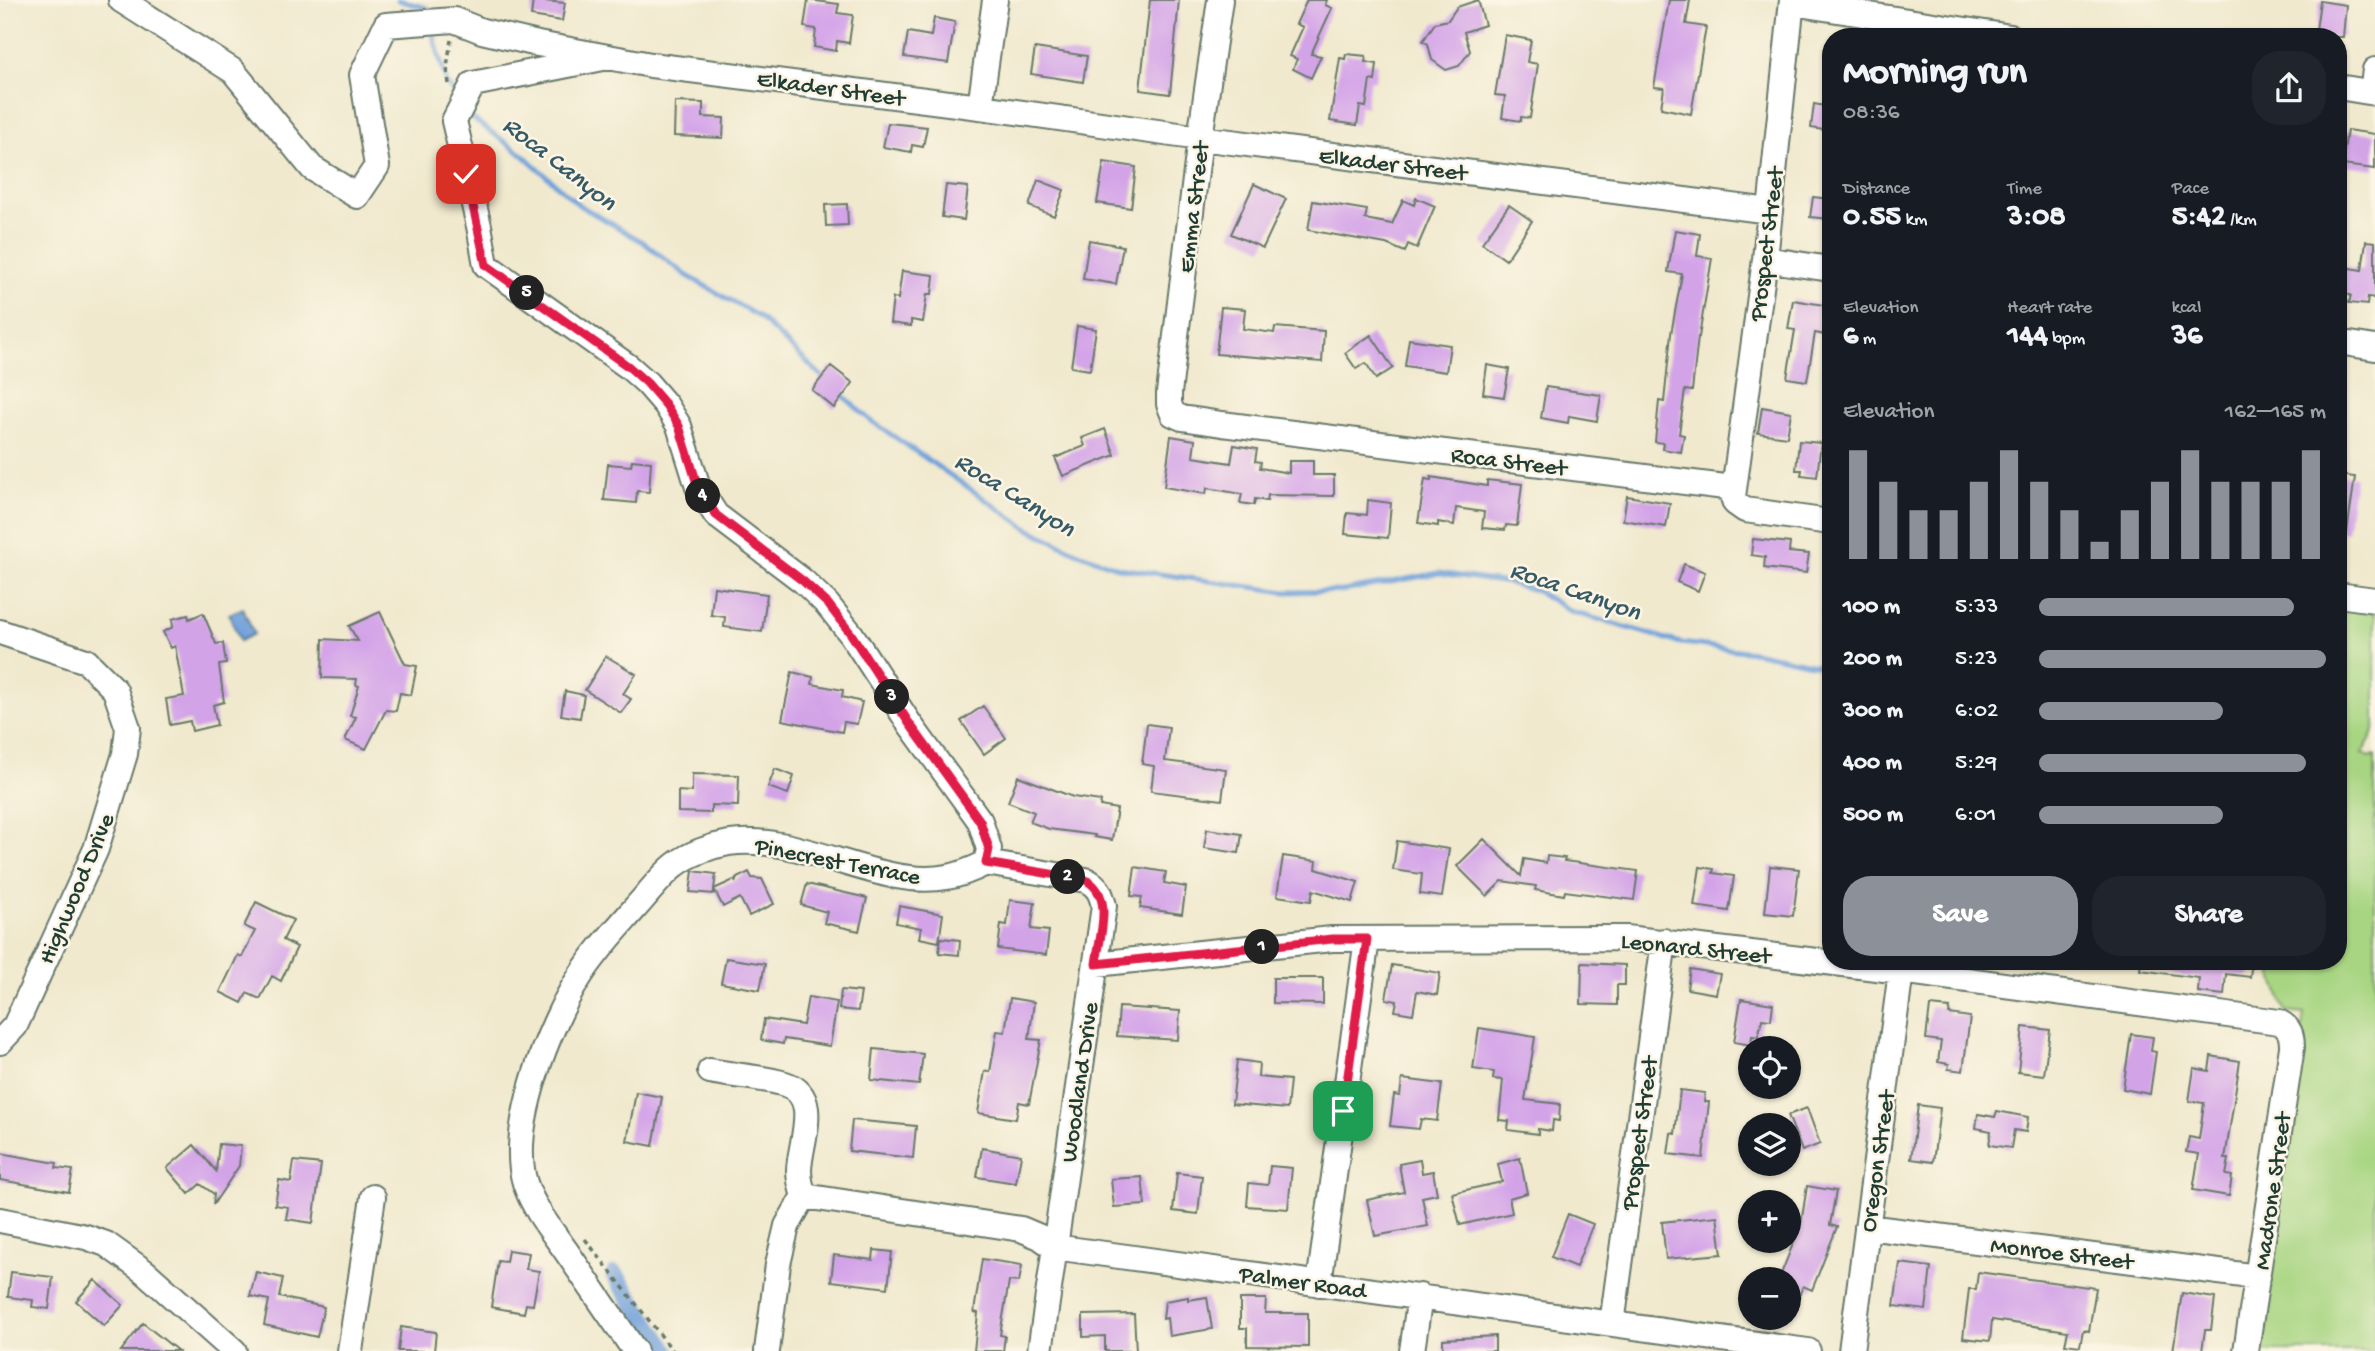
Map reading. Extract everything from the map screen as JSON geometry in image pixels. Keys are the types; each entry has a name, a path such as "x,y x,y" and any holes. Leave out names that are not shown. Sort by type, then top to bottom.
{"street":[{"name":"Elkader Street","path":"121,0 233,71 312,168 357,196 377,166 362,75 386,25 454,20 482,31 651,65 1770,211"},
{"path":"980,107 995,0"},
{"name":"Emma Street","path":"1173,414 1169,393 1220,0"},
{"path":"1792,1 1956,28"},
{"name":"Prospect Street","path":"1733,488 1765,259 1792,1"},
{"path":"608,57 473,84 455,119 486,265 629,367 666,405 679,426 698,487 716,515 803,581 828,604 980,821 989,849 986,863"},
{"path":"2347,86 2374,85"},
{"path":"1765,259 1822,268"},
{"path":"2347,343 2375,348"},
{"name":"Roca Street","path":"1173,414 1182,418 1222,424 1733,488"},
{"path":"1733,488 1735,503 1745,510 1822,521"},
{"path":"2347,596 2375,600"},
{"name":"Highwood Drive","path":"0,632 86,661 115,690 128,728 125,754 96,849 15,1026 0,1042"},
{"name":"Pinecrest Terrace","path":"635,1351 541,1215 525,1183 522,1166 520,1144 527,1100 555,1023 578,979 595,954 675,865 692,855 727,844 748,842 779,845 890,874 926,879 947,877 986,863"},
{"name":"Woodland Drive","path":"986,863 1086,880 1096,885 1104,906 1040,1351"},
{"name":"Leonard Street","path":"1096,964 1332,939 1626,938 1822,961"},
{"path":"1319,1284 1367,939"},
{"name":"Prospect Street","path":"1612,1324 1664,941"},
{"name":"Leonard Street","path":"1893,970 2279,1022 2290,1031"},
{"name":"Oregon Street","path":"1851,1351 1901,971"},
{"name":"Madrone Street","path":"2246,1351 2292,1047 2290,1031"},
{"path":"710,1071 782,1082 802,1094 807,1111 799,1168 799,1181 804,1196 787,1226 778,1264 767,1351"},
{"name":"Palmer Road","path":"804,1196 1021,1229 1054,1247 1808,1351"},
{"path":"350,1351 373,1198"},
{"path":"0,1220 86,1237 106,1244 145,1272 234,1351"},
{"name":"Monroe Street","path":"1867,1227 2258,1277"},
{"path":"1412,1351 1420,1296"}],"path":[{"path":"454,20 447,67 455,119"}],"green space":[{"path":"2347,609 2375,613 2375,723 2373,735 2362,754 2370,757 2375,755 2375,1351 2256,1351 2304,1014 2286,1012 2270,970 2347,970"}],"water":[{"path":"243,608 254,634 240,641 229,614"}],"building":[{"path":"533,0 565,3 562,21 531,16"},
{"path":"808,0 839,4 837,13 853,15 849,43 837,41 836,51 814,47 816,29 804,27"},
{"path":"1150,0 1179,0 1170,94 1140,90"},
{"path":"1307,0 1327,0 1325,5 1332,8 1311,54 1321,56 1311,78 1293,69 1297,59 1290,56 1303,27 1296,24"},
{"path":"1478,0 1485,25 1464,32 1470,51 1459,66 1446,70 1432,60 1428,44 1423,41 1435,23 1448,20 1457,7"},
{"path":"1669,0 1690,0 1686,24 1706,27 1691,114 1661,108 1664,88 1654,87"},
{"path":"2320,1 2346,5 2344,28 2316,28"},
{"path":"934,18 955,22 948,63 904,57 908,32 931,36"},
{"path":"1505,35 1531,40 1527,62 1538,64 1530,118 1521,117 1521,121 1502,118 1505,96 1495,95"},
{"path":"1035,48 1087,56 1083,82 1031,74"},
{"path":"1346,54 1366,56 1365,62 1377,64 1375,81 1370,80 1366,107 1360,106 1357,125 1330,121 1340,58 1345,59"},
{"path":"675,102 703,103 703,117 724,118 723,138 674,136"},
{"path":"1814,104 1822,106 1822,130 1811,128"},
{"path":"888,123 927,127 923,147 912,145 911,152 883,147"},
{"path":"2347,130 2375,134 2375,169 2347,166"},
{"path":"1104,162 1136,167 1131,208 1097,203"},
{"path":"1038,180 1064,190 1054,216 1029,206"},
{"path":"1254,184 1286,199 1263,248 1231,234"},
{"path":"946,185 968,187 964,220 942,217"},
{"path":"1813,197 1822,198 1822,218 1810,217"},
{"path":"1416,198 1435,206 1417,248 1408,244 1405,252 1386,244 1308,230 1313,201 1367,210 1365,219 1392,224 1403,200 1414,205"},
{"path":"847,204 848,225 826,226 825,205"},
{"path":"1509,205 1532,221 1506,260 1482,243"},
{"path":"1675,230 1700,234 1697,256 1712,258 1692,391 1685,390 1679,434 1684,435 1681,452 1662,449 1663,443 1655,442 1659,401 1664,402 1671,334 1682,274 1668,272"},
{"path":"1089,240 1123,246 1116,284 1083,279"},
{"path":"2366,241 2375,242 2375,298 2368,297 2367,305 2349,303 2351,295 2347,294 2347,268 2362,270"},
{"path":"902,271 934,275 932,294 927,294 923,322 911,320 911,326 890,323 893,298 898,299"},
{"path":"1793,300 1822,305 1822,334 1815,333 1807,381 1787,378 1795,330 1788,329"},
{"path":"1221,307 1245,309 1243,329 1274,333 1275,327 1324,331 1322,362 1216,354"},
{"path":"1077,326 1096,329 1090,370 1071,367"},
{"path":"1371,335 1393,368 1376,379 1366,363 1356,369 1345,353"},
{"path":"1409,339 1450,345 1446,372 1405,366"},
{"path":"1487,365 1509,369 1504,397 1483,394"},
{"path":"831,366 853,383 834,408 812,390"},
{"path":"1546,387 1601,395 1597,421 1569,416 1568,423 1541,418"},
{"path":"1762,407 1791,412 1787,437 1758,433"},
{"path":"1105,429 1115,455 1063,476 1055,458 1085,446 1082,438"},
{"path":"1171,436 1195,440 1193,457 1231,463 1234,445 1257,449 1255,461 1261,462 1260,468 1289,473 1289,461 1313,461 1313,475 1334,475 1334,496 1268,495 1267,501 1255,499 1254,505 1240,503 1242,494 1207,488 1206,494 1164,487"},
{"path":"1799,441 1821,443 1817,477 1801,475 1802,470 1796,470"},
{"path":"632,460 651,462 649,492 637,491 636,503 604,500 608,464 631,466"},
{"path":"2347,476 2355,477 2347,532"},
{"path":"1431,477 1487,486 1487,480 1522,484 1517,526 1506,525 1505,530 1482,528 1484,512 1456,508 1454,525 1438,522 1438,526 1418,523 1425,479 1431,480"},
{"path":"1627,496 1670,503 1666,527 1623,520"},
{"path":"1368,500 1391,503 1388,538 1345,534 1347,513 1367,515"},
{"path":"1753,539 1790,543 1789,552 1809,554 1806,573 1764,568 1765,557 1751,555"},
{"path":"1684,564 1705,572 1698,591 1677,582"},
{"path":"714,587 767,594 762,632 724,627 725,617 711,615"},
{"path":"380,612 405,664 417,666 411,695 400,693 396,711 386,710 366,749 345,740 356,717 350,716 359,686 356,685 357,679 322,678 323,639 358,641 349,626"},
{"path":"203,613 216,644 223,643 226,664 219,665 224,702 213,705 217,725 192,731 190,721 170,725 166,699 184,696 175,646 171,648 163,632 173,627 172,619 188,615 189,619"},
{"path":"606,656 636,674 623,694 631,699 621,713 585,690"},
{"path":"792,672 813,677 812,684 843,690 842,697 862,702 857,724 844,722 842,732 782,720"},
{"path":"565,691 584,695 580,718 561,715"},
{"path":"983,706 1006,738 984,754 961,721"},
{"path":"1147,724 1169,727 1165,761 1226,769 1222,800 1151,791 1154,766 1142,764"},
{"path":"775,769 794,776 788,794 768,787"},
{"path":"692,774 739,775 738,806 711,805 711,813 678,812 678,791 692,792"},
{"path":"1018,776 1073,797 1101,801 1100,806 1117,809 1112,840 1049,829 1030,822 1034,812 1008,802"},
{"path":"1207,829 1242,834 1239,853 1204,848"},
{"path":"1484,839 1521,876 1524,859 1546,863 1547,856 1565,858 1564,861 1638,871 1634,900 1565,891 1564,895 1535,890 1536,886 1502,881 1487,896 1457,866"},
{"path":"1397,841 1449,849 1442,897 1420,894 1422,874 1393,870"},
{"path":"1283,856 1317,861 1316,869 1358,882 1352,902 1313,890 1311,901 1277,896"},
{"path":"1770,866 1799,869 1793,916 1765,913"},
{"path":"1135,867 1166,872 1164,883 1186,887 1182,914 1140,908 1142,897 1131,896"},
{"path":"1700,867 1714,869 1713,873 1734,876 1729,911 1694,906"},
{"path":"693,871 716,874 714,894 690,892"},
{"path":"749,872 752,878 762,879 774,904 749,916 740,898 723,907 714,889 736,879 735,883 737,878"},
{"path":"807,884 867,898 859,931 824,923 827,912 801,905"},
{"path":"1010,900 1035,903 1031,929 1049,931 1046,955 998,949 1001,924 1007,925"},
{"path":"256,902 293,920 283,940 297,947 281,981 272,976 260,999 247,993 242,1003 220,992 238,955 242,957 255,931 244,926"},
{"path":"899,906 943,914 939,942 919,938 921,928 896,923"},
{"path":"941,938 960,940 959,955 939,953"},
{"path":"726,958 765,964 760,990 721,983"},
{"path":"1582,963 1625,965 1625,985 1617,985 1617,1005 1581,1004"},
{"path":"1392,965 1440,973 1437,995 1417,991 1413,1014 1395,1011 1397,1001 1386,999"},
{"path":"1690,969 1720,974 1716,994 1687,989"},
{"path":"2140,970 2251,970 2250,977 2226,974 2224,995 2198,992 2199,978"},
{"path":"1273,978 1323,978 1323,1004 1273,1003"},
{"path":"841,990 861,992 858,1011 839,1009"},
{"path":"808,997 837,1002 830,1046 784,1039 783,1044 761,1040 764,1019 803,1025"},
{"path":"1010,998 1034,1002 1029,1039 1041,1040 1029,1104 1019,1102 1016,1119 978,1113 985,1071 990,1072 997,1031 1005,1032"},
{"path":"1741,999 1773,1004 1771,1020 1762,1019 1758,1036 1738,1036 1738,1043 1734,1042"},
{"path":"1930,1006 1950,1008 1949,1014 1970,1017 1963,1071 1948,1069 1949,1064 1938,1062 1941,1041 1926,1039"},
{"path":"1119,1007 1180,1011 1178,1040 1117,1036"},
{"path":"2023,1027 2050,1030 2044,1075 2018,1072"},
{"path":"1479,1028 1535,1037 1525,1100 1560,1104 1559,1121 1553,1120 1552,1131 1538,1129 1538,1134 1508,1130 1509,1121 1499,1120 1503,1080 1493,1079 1494,1072 1473,1069"},
{"path":"2131,1034 2153,1037 2151,1051 2156,1052 2150,1094 2123,1089"},
{"path":"874,1049 923,1054 919,1085 871,1080"},
{"path":"2211,1056 2240,1061 2225,1159 2229,1159 2226,1175 2232,1176 2229,1196 2193,1190 2199,1154 2186,1152 2189,1137 2199,1139 2204,1103 2189,1101 2194,1068 2209,1071"},
{"path":"1237,1060 1259,1063 1258,1077 1290,1080 1287,1109 1232,1104"},
{"path":"1402,1079 1442,1084 1437,1121 1421,1119 1419,1129 1390,1126 1394,1095 1400,1096"},
{"path":"1680,1090 1705,1093 1704,1102 1709,1102 1703,1158 1668,1154 1671,1133 1675,1134"},
{"path":"636,1092 662,1097 653,1146 627,1141"},
{"path":"1918,1105 1940,1108 1933,1162 1911,1159"},
{"path":"1807,1108 1820,1144 1802,1151 1801,1113 1793,1113"},
{"path":"1997,1111 2028,1117 2026,1132 2014,1130 2011,1148 1989,1145 1991,1131 1976,1128 1978,1114 1995,1117"},
{"path":"852,1120 916,1126 913,1158 849,1151"},
{"path":"219,1144 241,1146 239,1166 213,1205 214,1194 200,1184 189,1194 167,1168 194,1145 216,1171"},
{"path":"982,1148 1021,1155 1016,1183 977,1177"},
{"path":"0,1153 57,1163 56,1168 73,1170 69,1192 0,1180"},
{"path":"1520,1158 1527,1193 1509,1198 1512,1213 1460,1225 1452,1193 1502,1182 1498,1164"},
{"path":"1420,1160 1422,1173 1433,1171 1437,1194 1422,1197 1428,1226 1375,1236 1367,1200 1404,1192 1399,1164"},
{"path":"294,1161 321,1164 313,1223 286,1219 288,1207 275,1205 279,1180 291,1182"},
{"path":"1270,1166 1292,1168 1288,1209 1247,1206 1249,1183 1268,1185"},
{"path":"1177,1173 1202,1176 1198,1214 1173,1211"},
{"path":"1142,1177 1145,1205 1114,1207 1111,1179"},
{"path":"1807,1186 1836,1191 1830,1225 1837,1227 1812,1290 1803,1286 1801,1291 1801,1267 1784,1267 1789,1253 1801,1253 1801,1224"},
{"path":"1568,1214 1593,1224 1576,1267 1551,1257"},
{"path":"1717,1216 1722,1254 1666,1259 1662,1222"},
{"path":"508,1250 529,1253 526,1269 539,1271 533,1305 526,1304 524,1313 491,1307 498,1261 506,1262"},
{"path":"874,1250 892,1252 888,1288 831,1281 834,1255 873,1260"},
{"path":"982,1259 1022,1265 1019,1282 1009,1281 1000,1335 1005,1336 1003,1351 974,1351 978,1313 974,1312"},
{"path":"1900,1263 1931,1267 1926,1310 1894,1306"},
{"path":"11,1272 53,1277 49,1309 32,1307 33,1300 8,1297"},
{"path":"256,1272 283,1278 279,1297 324,1307 317,1337 264,1325 269,1300 250,1296"},
{"path":"1978,1272 2096,1288 2089,1331 2083,1330 2080,1346 2065,1344 2068,1331 1992,1320 1990,1341 1963,1338 1969,1289 1976,1289"},
{"path":"95,1280 123,1305 104,1326 76,1301"},
{"path":"2182,1293 2215,1298 2211,1330 2205,1330 2202,1351 2173,1351"},
{"path":"1188,1297 1188,1300 1207,1297 1212,1329 1169,1336 1167,1318 1163,1319 1165,1301"},
{"path":"1240,1299 1266,1299 1265,1313 1308,1313 1308,1347 1247,1346 1247,1328 1240,1328"},
{"path":"1134,1314 1136,1351 1105,1351 1105,1336 1083,1337 1083,1315"},
{"path":"143,1323 178,1351 121,1351"},
{"path":"401,1327 436,1332 434,1351 398,1351"},
{"path":"1495,1336 1495,1351 1443,1351 1443,1339"}],"waterway":[{"name":"Roca Canyon","path":"398,0 427,8 428,14"},
{"name":"Roca Canyon","path":"432,30 447,84 458,99"},
{"name":"Roca Canyon","path":"468,112 473,119 522,154 579,205 643,242 686,275 759,317 828,382"},
{"name":"Roca Canyon","path":"840,393 870,420 1027,528 1076,552 1119,568 1286,592 1343,591 1439,573 1508,583 1535,590 1572,612 1681,643 1754,652 1822,666"},
{"path":"615,1275 666,1351"}],"route":[{"path":"466,174 486,265 629,367 666,405 679,426 698,487 716,515 803,581 828,604 980,821 989,849 986,863 1086,880 1096,885 1104,906 1096,964 1332,939 1367,939 1343,1111"}]}
